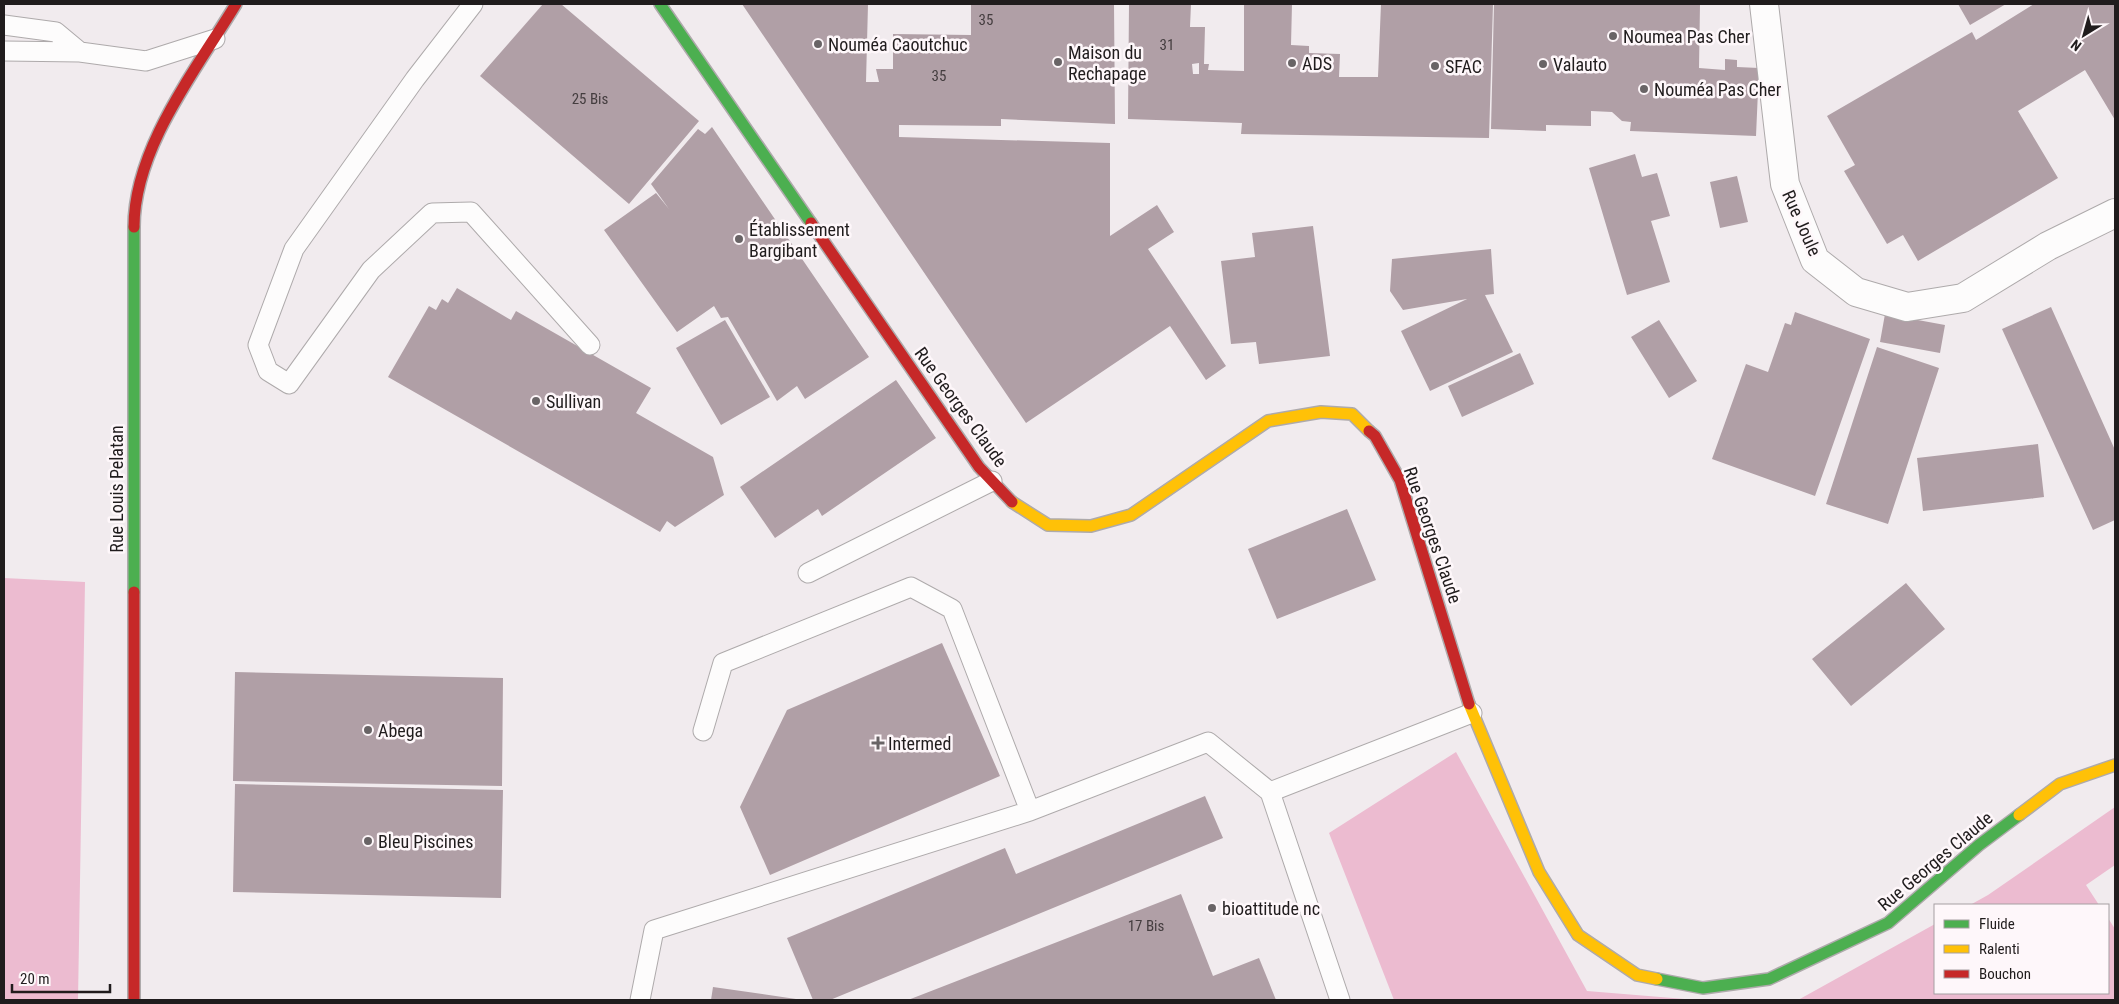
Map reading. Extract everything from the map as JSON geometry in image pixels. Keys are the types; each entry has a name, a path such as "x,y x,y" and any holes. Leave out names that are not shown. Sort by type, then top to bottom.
{"street":[{"name":"Rue Louis Pelatan","path":"134,1000 134,204 152,146 174,105 236,4"},
{"name":"Rue Georges Claude","path":"660,4 979,468 1012,502 1048,525 1091,526 1130,515 1268,422 1321,412 1352,414 1375,436 1400,480 1472,713 1539,872 1578,935 1637,975 1703,988 1769,979 1888,923 1979,845 2060,784 2115,765"},
{"name":"Rue Joule","path":"1764,4 1785,184 1815,260 1856,292 1907,307 1963,298 2048,246 2115,213"}],"lane":[{"path":"473,4 415,79 294,249 258,345 268,371 289,384 371,270 432,213 471,212 590,345"},
{"path":"4,25 56,32 80,52"},
{"path":"4,50 80,52 146,62 215,39"},
{"path":"808,573 992,481"},
{"path":"703,731 723,663 911,587 952,609 1030,811"},
{"path":"1270,792 1472,713"},
{"path":"640,1000 654,930 1030,811 1208,742 1270,792 1340,1000"}],"shaded area":[{"path":"4,578 85,582 78,1000 4,1000"},
{"path":"1456,752 1587,991 1697,1000 1394,1000 1329,833"},
{"path":"2115,807 2115,865 2086,885 2098,904 1972,904 1988,895"},
{"path":"2109,920 2115,929 2115,1000 1798,1000 1934,925 1934,994 2109,994"}],"building":[{"path":"543,4 561,4 699,121 629,204 480,76"},
{"path":"742,4 868,4 866,82 879,82 876,69 893,69 893,34 971,35 971,4 1114,4 1115,124 1001,119 1001,126 899,125 899,137 1110,143 1110,236 1157,205 1174,232 1148,249 1226,366 1206,380 1170,326 1026,423"},
{"path":"1129,4 1191,4 1190,27 1205,27 1204,64 1209,64 1208,70 1244,71 1244,4 1292,4 1291,45 1309,46 1309,53 1340,54 1339,77 1378,77 1381,4 1493,4 1489,138 1241,134 1242,123 1128,119","holes":["1199,63 1199,74 1193,74 1192,64"]},
{"path":"1494,4 1700,4 1699,68 1725,70 1725,59 1737,60 1737,67 1759,68 1756,136 1630,131 1631,122 1622,121 1612,112 1591,111 1591,126 1546,125 1546,131 1491,129"},
{"path":"1958,4 2006,4 1970,25"},
{"path":"2034,4 2115,4 2115,120 2085,70 2018,111 2058,178 1918,261 1903,235 1887,244 1844,171 1855,165 1827,116 1972,32 1976,40"},
{"name":"Établissement Bargibant","path":"712,127 869,357 805,399 797,386 777,401 728,317 721,318 714,306 677,332 604,230 656,193 669,209 651,184 698,129 705,134"},
{"path":"1635,154 1642,177 1657,173 1670,216 1651,221 1670,282 1627,295 1589,168"},
{"path":"1737,176 1748,222 1720,228 1710,182"},
{"path":"1313,226 1330,356 1259,364 1256,342 1231,344 1221,261 1255,257 1252,233"},
{"path":"1491,249 1494,294 1485,295 1513,352 1430,391 1401,331 1467,299 1403,310 1390,291 1392,259"},
{"name":"Sullivan","path":"457,288 511,320 516,311 651,388 636,413 713,457 724,495 675,527 667,521 660,532 388,377 429,306 436,310 442,299 448,303"},
{"path":"2051,307 2115,450 2115,520 2093,530 2002,329"},
{"path":"1795,312 1870,339 1815,496 1712,459 1746,364 1768,372 1785,323 1791,325"},
{"path":"1885,314 1945,325 1940,353 1880,342"},
{"path":"725,320 770,397 721,425 676,348"},
{"path":"1659,320 1697,381 1669,398 1631,337"},
{"path":"1877,347 1939,368 1888,524 1826,504"},
{"path":"1520,353 1534,384 1462,417 1448,386"},
{"path":"896,380 936,438 822,516 818,509 775,538 740,487"},
{"path":"2038,444 2044,497 1923,511 1917,458"},
{"path":"1347,509 1376,580 1277,619 1248,549"},
{"path":"1906,583 1945,629 1851,706 1812,659"},
{"name":"Intermed","path":"942,643 1000,776 770,875 740,807 787,710"},
{"name":"Abega","path":"235,672 503,678 502,786 233,781"},
{"name":"Bleu Piscines","path":"235,784 503,790 501,898 233,892"},
{"path":"1205,796 1223,838 830,1000 813,1000 787,938 1005,848 1016,874"},
{"path":"1181,894 1213,976 1259,958 1276,1000 908,1000"},
{"path":"713,987 796,999 796,1000 711,1000"}],"traffic: fast":[{"path":"660,4 811,223"},
{"path":"134,227 134,592"},
{"path":"1657,979 1703,988 1769,979 1888,923 1979,845 2019,815"}],"traffic: slow":[{"path":"1012,502 1048,525 1091,526 1131,515 1268,421 1321,412 1352,414 1369,431"},
{"path":"1469,704 1539,872 1578,935 1637,975 1657,979"},
{"path":"2019,815 2060,784 2115,765"}],"traffic: jam":[{"path":"134,227 137,197 144,168 156,139 186,83 236,4"},
{"path":"811,223 979,467 1012,502"},
{"path":"1369,431 1375,436 1400,480 1469,704"},
{"path":"134,592 134,1000"}],"place":[{"name":"Noumea Pas Cher","path":"1613,36"},
{"name":"Nouméa Caoutchuc","path":"818,44"},
{"name":"Maison du Rechapage","path":"1058,62"},
{"name":"ADS","path":"1292,63"},
{"name":"Valauto","path":"1543,64"},
{"name":"SFAC","path":"1435,66"},
{"name":"Nouméa Pas Cher","path":"1644,89"},
{"name":"Établissement Bargibant","path":"739,239"},
{"name":"Sullivan","path":"536,401"},
{"name":"Abega","path":"368,730"},
{"name":"Intermed","path":"878,743"},
{"name":"Bleu Piscines","path":"368,841"},
{"name":"bioattitude nc","path":"1212,908"}]}
